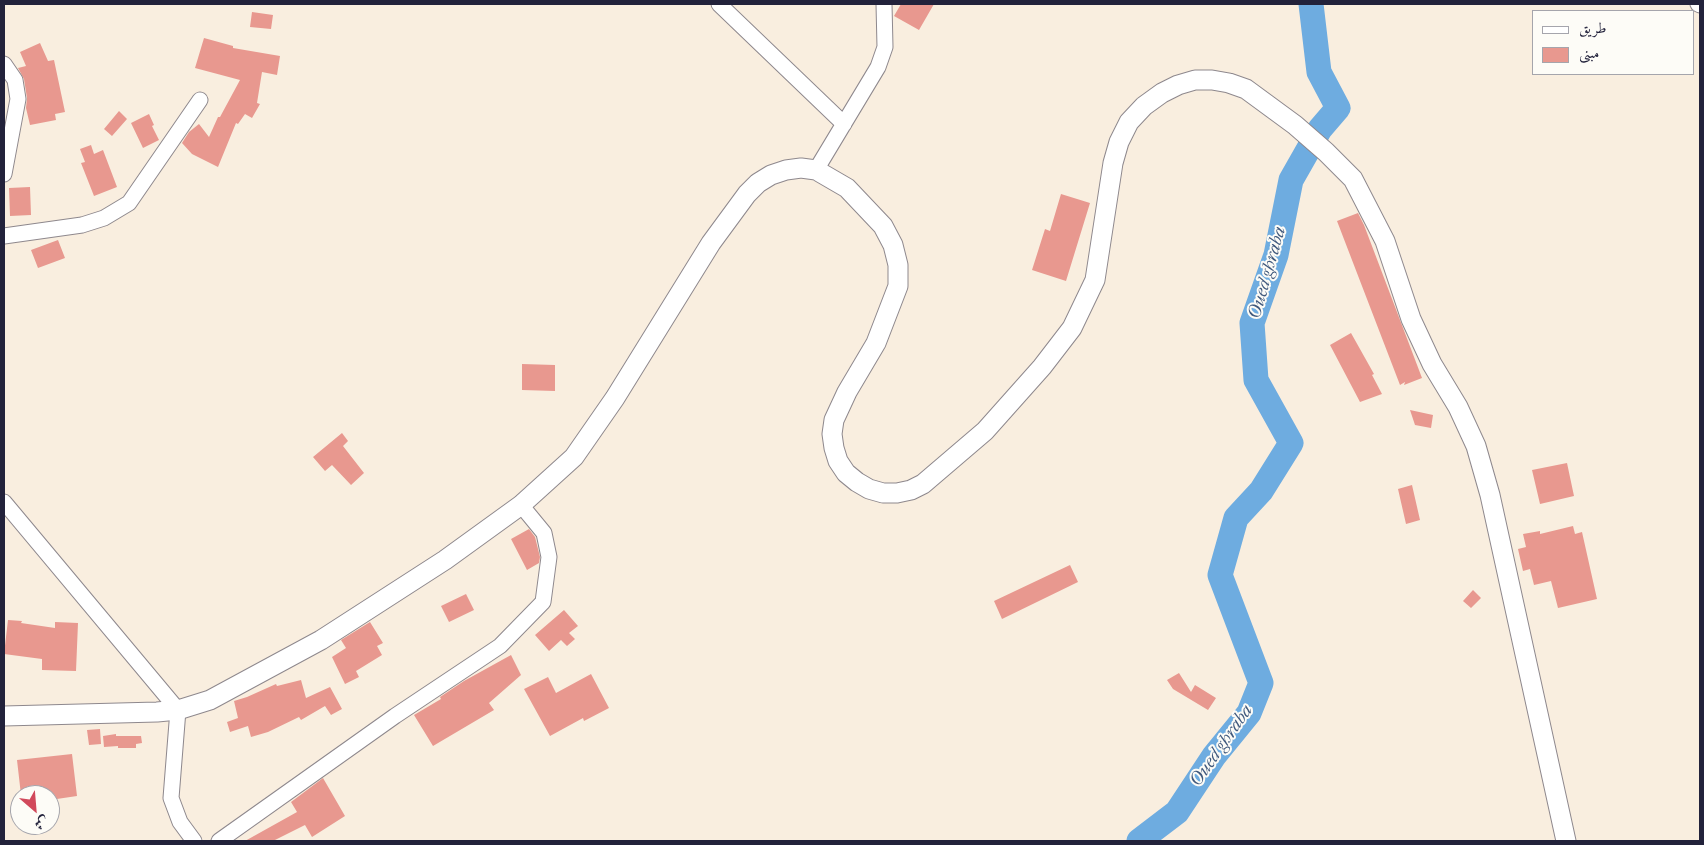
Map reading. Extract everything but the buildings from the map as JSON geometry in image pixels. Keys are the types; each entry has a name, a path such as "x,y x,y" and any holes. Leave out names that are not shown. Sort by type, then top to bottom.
{"main road":[{"path":"4,716 157,712 178,710 210,700 321,640 445,560 521,505 574,457 615,398 711,243 747,194 771,175 786,170 801,168 816,170 846,188 883,226 898,265 898,286 876,343 847,392 834,420 832,434 838,461 846,473 857,482 876,491 897,493 911,490 923,484 985,431 1042,367 1072,328 1096,280 1113,163 1119,142 1129,122 1144,106 1162,93 1178,85 1195,80 1212,80 1246,89 1295,125 1326,152 1353,179 1385,242 1411,319 1432,364 1458,407 1476,446 1490,495 1566,841"}],"street":[{"path":"719,4 844,124"},
{"path":"816,170 878,67 885,47 884,4"},
{"path":"4,64 15,80 18,99 4,174"},
{"path":"4,236 82,225 104,218 129,204 200,100"},
{"path":"4,502 178,710 171,798 180,822 194,841"},
{"path":"219,841 395,716 500,646 543,602 549,557 544,533 521,505"}],"waterway":[{"name":"Oued ghraba","path":"1139,841 1177,812 1214,756 1249,713 1261,683 1220,575 1236,518 1261,491 1291,443 1256,380 1252,323 1276,255 1291,180 1320,129 1338,108 1319,72 1311,4"}]}
